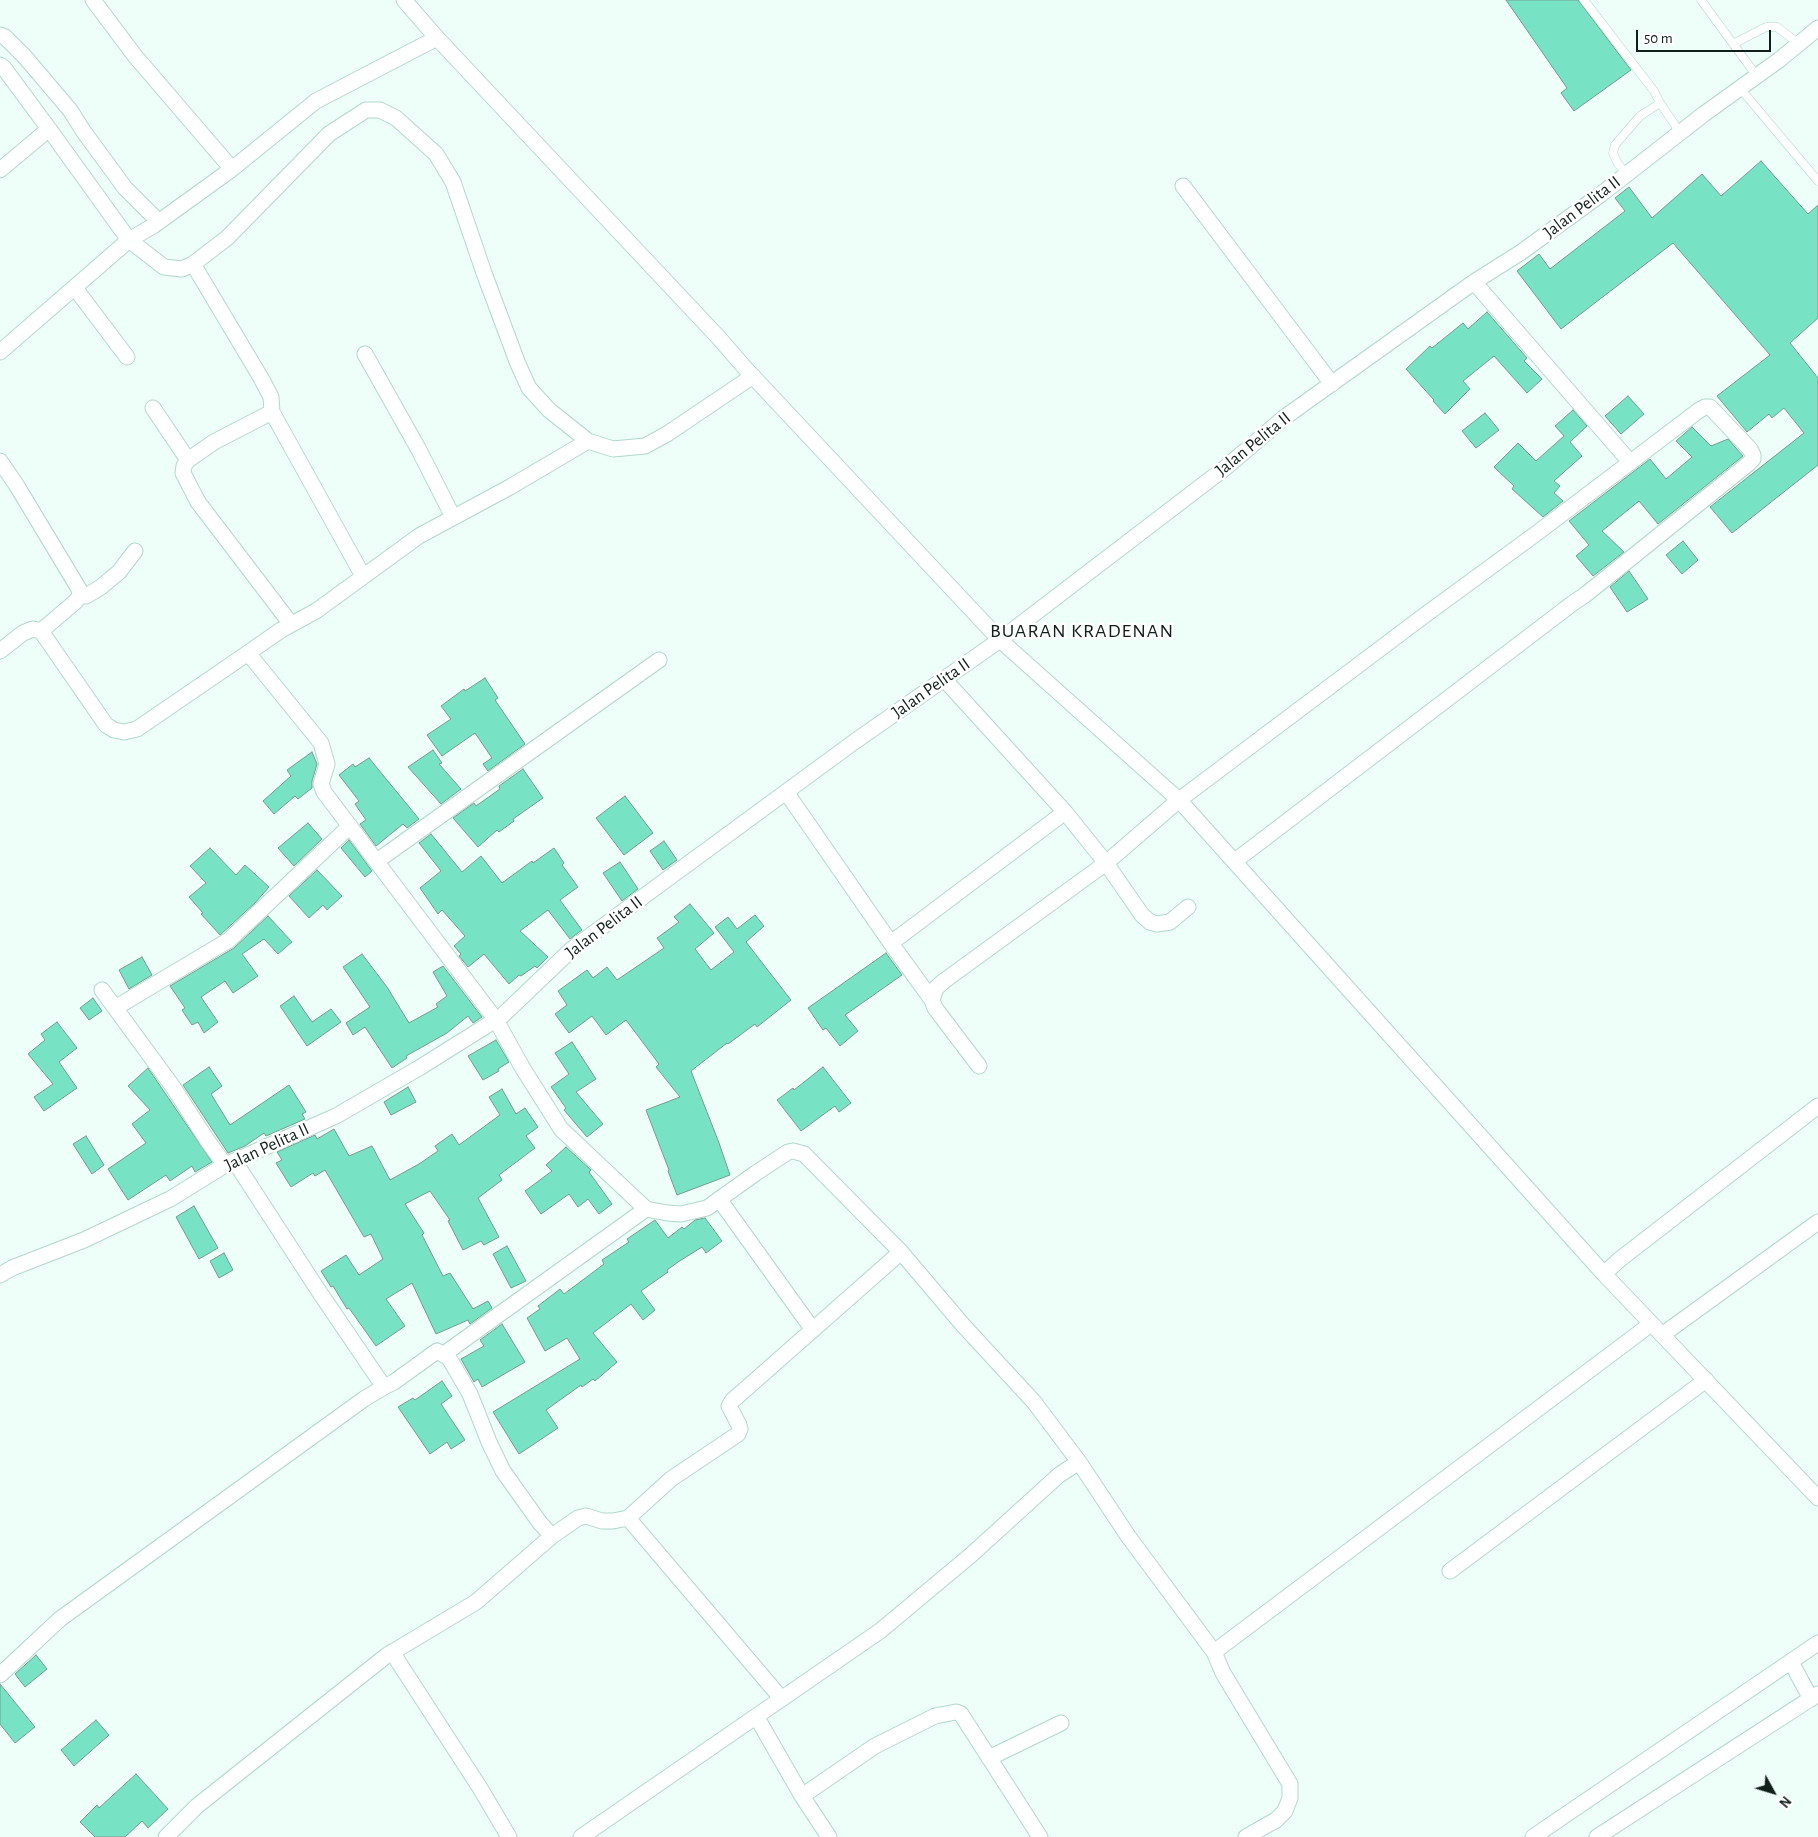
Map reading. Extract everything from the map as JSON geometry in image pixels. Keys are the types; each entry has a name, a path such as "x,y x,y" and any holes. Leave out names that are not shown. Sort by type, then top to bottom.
{"street":[{"path":"93,0 135,56 232,169"},
{"path":"404,0 437,38 1000,640 1179,800 1604,1274 1818,1497"},
{"name":"Jalan Pelita II","path":"0,1275 12,1268 84,1240 170,1199 230,1163 336,1116 419,1068 502,1016 572,949 786,792 1000,640 1225,468 1285,417 1474,282 1520,254 1818,28"},
{"path":"0,35 5,37 25,57 70,110 125,188 156,224"},
{"path":"0,352 133,239 232,169 316,101 437,38"},
{"path":"0,65 133,239 164,267 182,269 193,264 227,238 329,134 366,110 380,110 396,118 436,154 453,182 484,273 529,388 550,410 588,441 613,449 645,446 667,434 749,372"},
{"path":"0,170 49,129"},
{"path":"1183,186 1332,384"},
{"path":"193,264 271,396 272,412 363,576"},
{"path":"1474,282 1630,462"},
{"path":"75,288 127,357"},
{"path":"365,354 420,450 453,516"},
{"path":"932,1000 936,988 944,981 1106,863 1179,800 1705,407 1710,407 1754,455 1748,464 1585,596 1573,603 1235,861"},
{"path":"153,408 188,460"},
{"path":"272,412 214,442 188,460 184,466 183,473 198,502 291,624"},
{"path":"0,651 22,633 33,629 40,631 106,726 124,732 137,729 291,624 316,611 419,536 510,487 588,441"},
{"path":"0,461 80,589 80,596"},
{"path":"40,631 80,596 86,596 101,587 119,572 135,551"},
{"path":"248,653 321,743 327,764 321,787 496,1020 522,1067 561,1129 646,1209 667,1213 681,1214 707,1208 788,1152 799,1152 810,1158 901,1252 962,1324 1034,1402 1079,1462 1128,1536 1217,1650 1223,1673 1290,1784 1290,1798 1285,1812 1276,1820 1246,1837"},
{"path":"377,860 659,660"},
{"path":"944,679 1065,812 1106,863 1142,915 1150,922 1157,924 1170,922 1188,907"},
{"path":"786,792 932,1000 935,1008 979,1066"},
{"path":"890,942 1065,812"},
{"path":"115,1008 229,940 350,826"},
{"path":"102,990 230,1163 384,1387"},
{"path":"1604,1274 1619,1260 1818,1106"},
{"path":"719,1199 813,1330"},
{"path":"444,1354 646,1209"},
{"path":"1662,1335 1818,1222"},
{"path":"166,1837 197,1806 392,1652 476,1602 552,1536 578,1518 586,1516 602,1521 628,1518 671,1479 738,1434 739,1425 730,1406 732,1401 901,1252"},
{"path":"1217,1650 1651,1324"},
{"path":"0,1675 60,1619 364,1399 394,1382 438,1351 449,1358 470,1394 503,1472 540,1523 552,1536"},
{"path":"1450,1571 1706,1380"},
{"path":"581,1837 880,1631 971,1555 1059,1475 1079,1462"},
{"path":"628,1518 782,1698"},
{"path":"1533,1837 1818,1644"},
{"path":"392,1652 432,1717 480,1788 509,1837"},
{"path":"1597,1837 1815,1696 1791,1662"},
{"path":"802,1796 875,1746 934,1716 951,1712 961,1714 1040,1837"},
{"path":"756,1716 802,1796 829,1837"},
{"path":"989,1758 1061,1723"}],"lane":[{"path":"1584,0 1654,91 1679,134"},
{"path":"1700,0 1756,75"},
{"path":"1733,44 1766,27 1777,27 1799,44"},
{"path":"1740,87 1818,181"},
{"path":"1626,173 1618,164 1613,153 1615,145 1640,116 1660,103"}],"building":[{"path":"1506,0 1578,0 1631,70 1574,111 1561,93 1567,88"},
{"path":"1761,161 1808,214 1818,205 1818,318 1790,343 1818,378 1818,465 1732,533 1710,507 1804,433 1784,408 1772,418 1769,414 1747,432 1717,396 1770,355 1673,243 1561,329 1517,271 1539,254 1550,269 1625,211 1615,198 1629,187 1652,218 1702,174 1721,196"},
{"path":"1487,312 1527,358 1524,361 1542,379 1527,393 1494,356 1463,381 1470,389 1445,414 1406,369 1430,346 1432,348 1463,323 1468,329"},
{"path":"1628,396 1644,414 1621,434 1605,416"},
{"path":"1573,410 1587,426 1570,442 1582,456 1554,481 1560,486 1554,493 1563,501 1543,517 1512,489 1514,486 1494,467 1518,443 1536,461 1564,436 1555,426"},
{"path":"1485,413 1499,430 1476,448 1462,431"},
{"path":"1692,427 1711,446 1728,439 1743,456 1658,524 1639,501 1602,531 1624,552 1593,576 1576,556 1589,545 1569,521 1650,459 1666,479 1692,457 1676,441"},
{"path":"1683,541 1698,560 1682,574 1666,555"},
{"path":"1629,571 1648,599 1627,612 1610,587"},
{"path":"485,678 498,698 495,700 525,744 488,771 483,764 492,758 475,733 442,756 427,735 451,719 441,706 464,689 465,691"},
{"path":"433,750 442,763 439,764 461,789 441,804 408,767"},
{"path":"312,752 317,764 312,788 298,799 295,796 274,814 263,801 291,776 287,770"},
{"path":"369,758 419,819 407,828 403,824 376,846 360,824 366,820 355,804 359,801 339,775 353,764 355,767"},
{"path":"523,769 543,798 513,819 514,821 499,832 497,830 478,847 453,818 474,803 476,806"},
{"path":"625,796 653,833 624,855 596,818"},
{"path":"308,823 322,839 294,866 278,848"},
{"path":"431,834 462,872 481,856 502,883 554,848 564,863 562,865 578,887 560,900 582,930 570,939 548,910 520,931 548,957 537,968 535,966 521,976 519,975 509,984 484,954 468,967 454,946 465,936 442,910 438,914 420,888 441,871 419,843"},
{"path":"349,840 372,871 365,877 341,848"},
{"path":"664,841 677,860 663,870 650,851"},
{"path":"210,848 236,875 245,865 269,887 255,903 220,935 189,897 206,883 190,866"},
{"path":"620,862 638,889 622,901 603,873"},
{"path":"317,870 342,896 327,910 323,905 309,918 289,896"},
{"path":"690,904 714,933 695,949 711,970 734,952 715,927 728,917 737,929 755,915 764,926 746,942 791,1000 757,1027 755,1024 691,1071 730,1175 677,1195 646,1110 680,1097 656,1067 659,1064 626,1020 606,1035 592,1016 569,1033 555,1014 567,1005 558,991 587,970 593,978 607,967 617,980 664,948 657,938 679,922 674,917"},
{"path":"268,916 292,942 278,954 264,939 242,954 258,976 233,993 225,981 201,997 218,1022 204,1033 198,1022 192,1025 182,1010 185,1008 170,986 234,948"},
{"path":"886,953 902,975 845,1015 858,1031 840,1046 826,1028 823,1030 808,1008"},
{"path":"362,954 387,987 409,1023 438,1007 436,1004 447,996 433,972 443,966 482,1017 473,1023 468,1016 447,1033 406,1056 407,1058 392,1068 365,1027 353,1035 346,1023 370,1007 343,967"},
{"path":"142,957 152,975 129,989 119,970"},
{"path":"294,996 312,1022 331,1009 341,1022 307,1046 280,1006"},
{"path":"93,998 102,1011 89,1020 80,1008"},
{"path":"57,1022 77,1048 59,1062 77,1088 44,1111 34,1097 53,1084 28,1054 45,1040 41,1034"},
{"path":"496,1040 509,1062 498,1069 499,1071 483,1080 468,1056"},
{"path":"572,1042 596,1079 576,1092 603,1124 587,1137 564,1110 566,1108 551,1087 569,1074 555,1053"},
{"path":"209,1067 222,1086 211,1094 230,1125 289,1085 306,1112 302,1114 305,1119 266,1136 264,1133 245,1146 228,1153 183,1085"},
{"path":"823,1067 851,1103 839,1112 835,1106 801,1131 777,1100 793,1088 794,1090"},
{"path":"148,1068 212,1162 195,1172 192,1166 170,1181 166,1175 128,1200 108,1169 146,1143 132,1124 150,1110 128,1086"},
{"path":"408,1087 416,1102 391,1115 384,1102"},
{"path":"502,1089 516,1114 525,1108 538,1127 526,1136 535,1148 499,1175 502,1180 478,1198 499,1237 484,1245 481,1241 463,1250 448,1221 450,1220 430,1191 405,1204 424,1233 422,1235 443,1276 450,1273 473,1309 488,1301 492,1308 470,1324 468,1320 436,1334 412,1283 386,1299 405,1326 376,1346 349,1308 347,1309 321,1271 346,1255 359,1275 383,1259 371,1234 364,1237 325,1170 315,1176 313,1173 291,1187 276,1163 282,1160 277,1152 315,1135 317,1139 334,1129 349,1156 372,1146 390,1180 438,1151 435,1146 452,1134 459,1145 500,1115 489,1097"},
{"path":"86,1136 104,1165 92,1174 73,1144"},
{"path":"566,1147 591,1170 589,1172 612,1204 599,1214 588,1199 578,1207 569,1194 541,1214 525,1191 552,1171 546,1165"},
{"path":"194,1206 218,1248 199,1259 176,1217"},
{"path":"705,1218 722,1241 706,1253 702,1247 678,1262 667,1270 668,1272 641,1291 655,1310 643,1320 631,1304 593,1333 617,1362 595,1381 593,1379 582,1387 581,1385 546,1410 558,1428 519,1454 493,1412 580,1359 567,1338 545,1351 527,1318 540,1309 538,1306 560,1289 564,1294 604,1264 602,1260 629,1242 627,1239 655,1220 668,1238 682,1227 684,1229 695,1220"},
{"path":"507,1246 526,1281 511,1288 493,1254"},
{"path":"224,1253 233,1270 219,1278 210,1261"},
{"path":"502,1324 525,1362 482,1387 478,1379 474,1382 461,1359 484,1346 480,1340"},
{"path":"442,1381 452,1396 441,1404 465,1440 451,1449 447,1442 430,1454 398,1407 413,1398 415,1400"},
{"path":"36,1655 47,1669 25,1687 15,1674"},
{"path":"0,1684 35,1727 15,1743 0,1724"},
{"path":"96,1720 109,1735 74,1766 61,1750"},
{"path":"136,1774 168,1809 148,1828 142,1821 125,1837 95,1837 80,1822 97,1805 99,1808"}],"district":[{"name":"BUARAN KRADENAN","path":"1082,631"}]}
